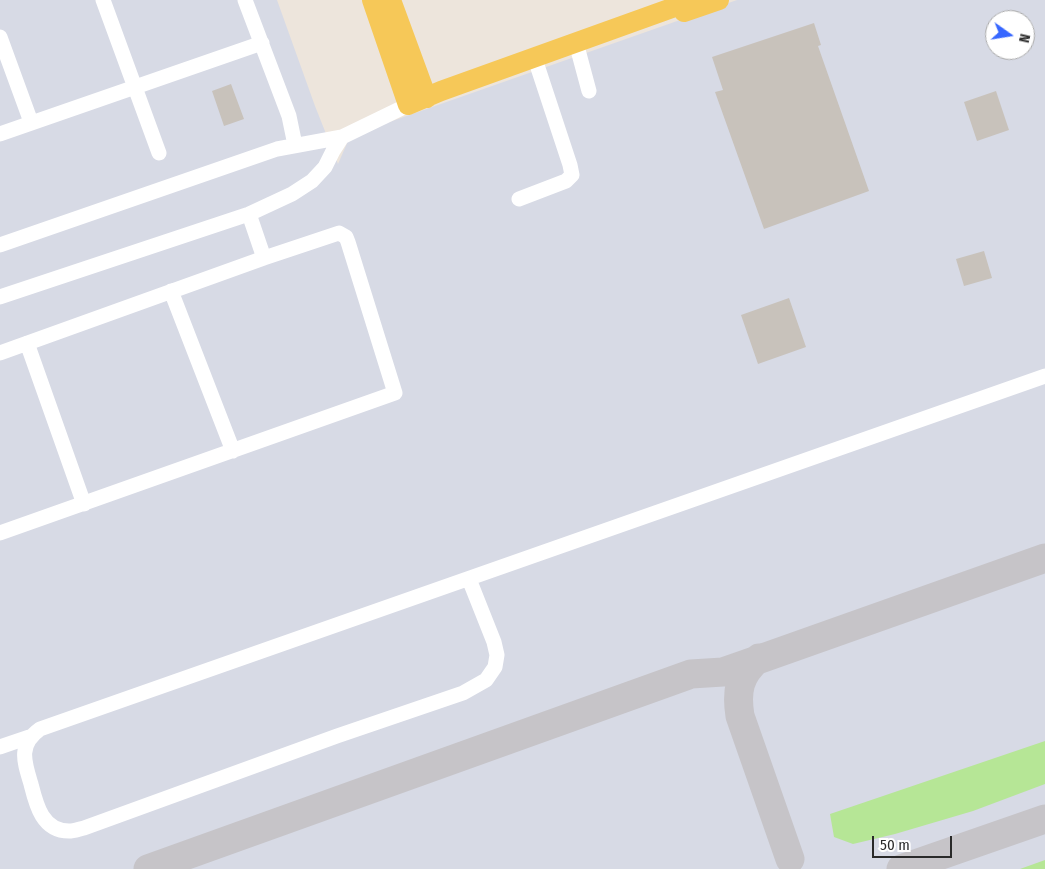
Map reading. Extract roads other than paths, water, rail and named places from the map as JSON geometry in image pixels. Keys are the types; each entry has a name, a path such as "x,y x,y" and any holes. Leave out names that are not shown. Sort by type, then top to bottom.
{"main road":[{"path":"372,0 418,102"},
{"path":"391,0 418,102"},
{"path":"418,102 442,91 694,0"},
{"path":"418,102 444,99 718,0"}],"lane":[{"path":"103,0 159,153"},
{"path":"245,0 288,116 296,145"},
{"path":"1,43 31,122"},
{"path":"0,134 262,44"},
{"path":"578,50 589,92"},
{"path":"519,199 569,180 572,175 536,65"},
{"path":"0,245 277,149 342,137 418,102"},
{"path":"0,297 249,214 292,194 312,181 326,168 333,151 342,137"},
{"path":"249,214 264,258"},
{"path":"0,353 339,233 346,237 395,393 0,533"},
{"path":"171,291 233,451"},
{"path":"27,343 84,504"},
{"path":"0,747 30,736 40,729 1045,376"},
{"path":"30,736 26,746 24,761 38,811 46,821 67,831 84,828 328,739 454,697 486,680 495,667 497,655 494,642 469,578"}]}
